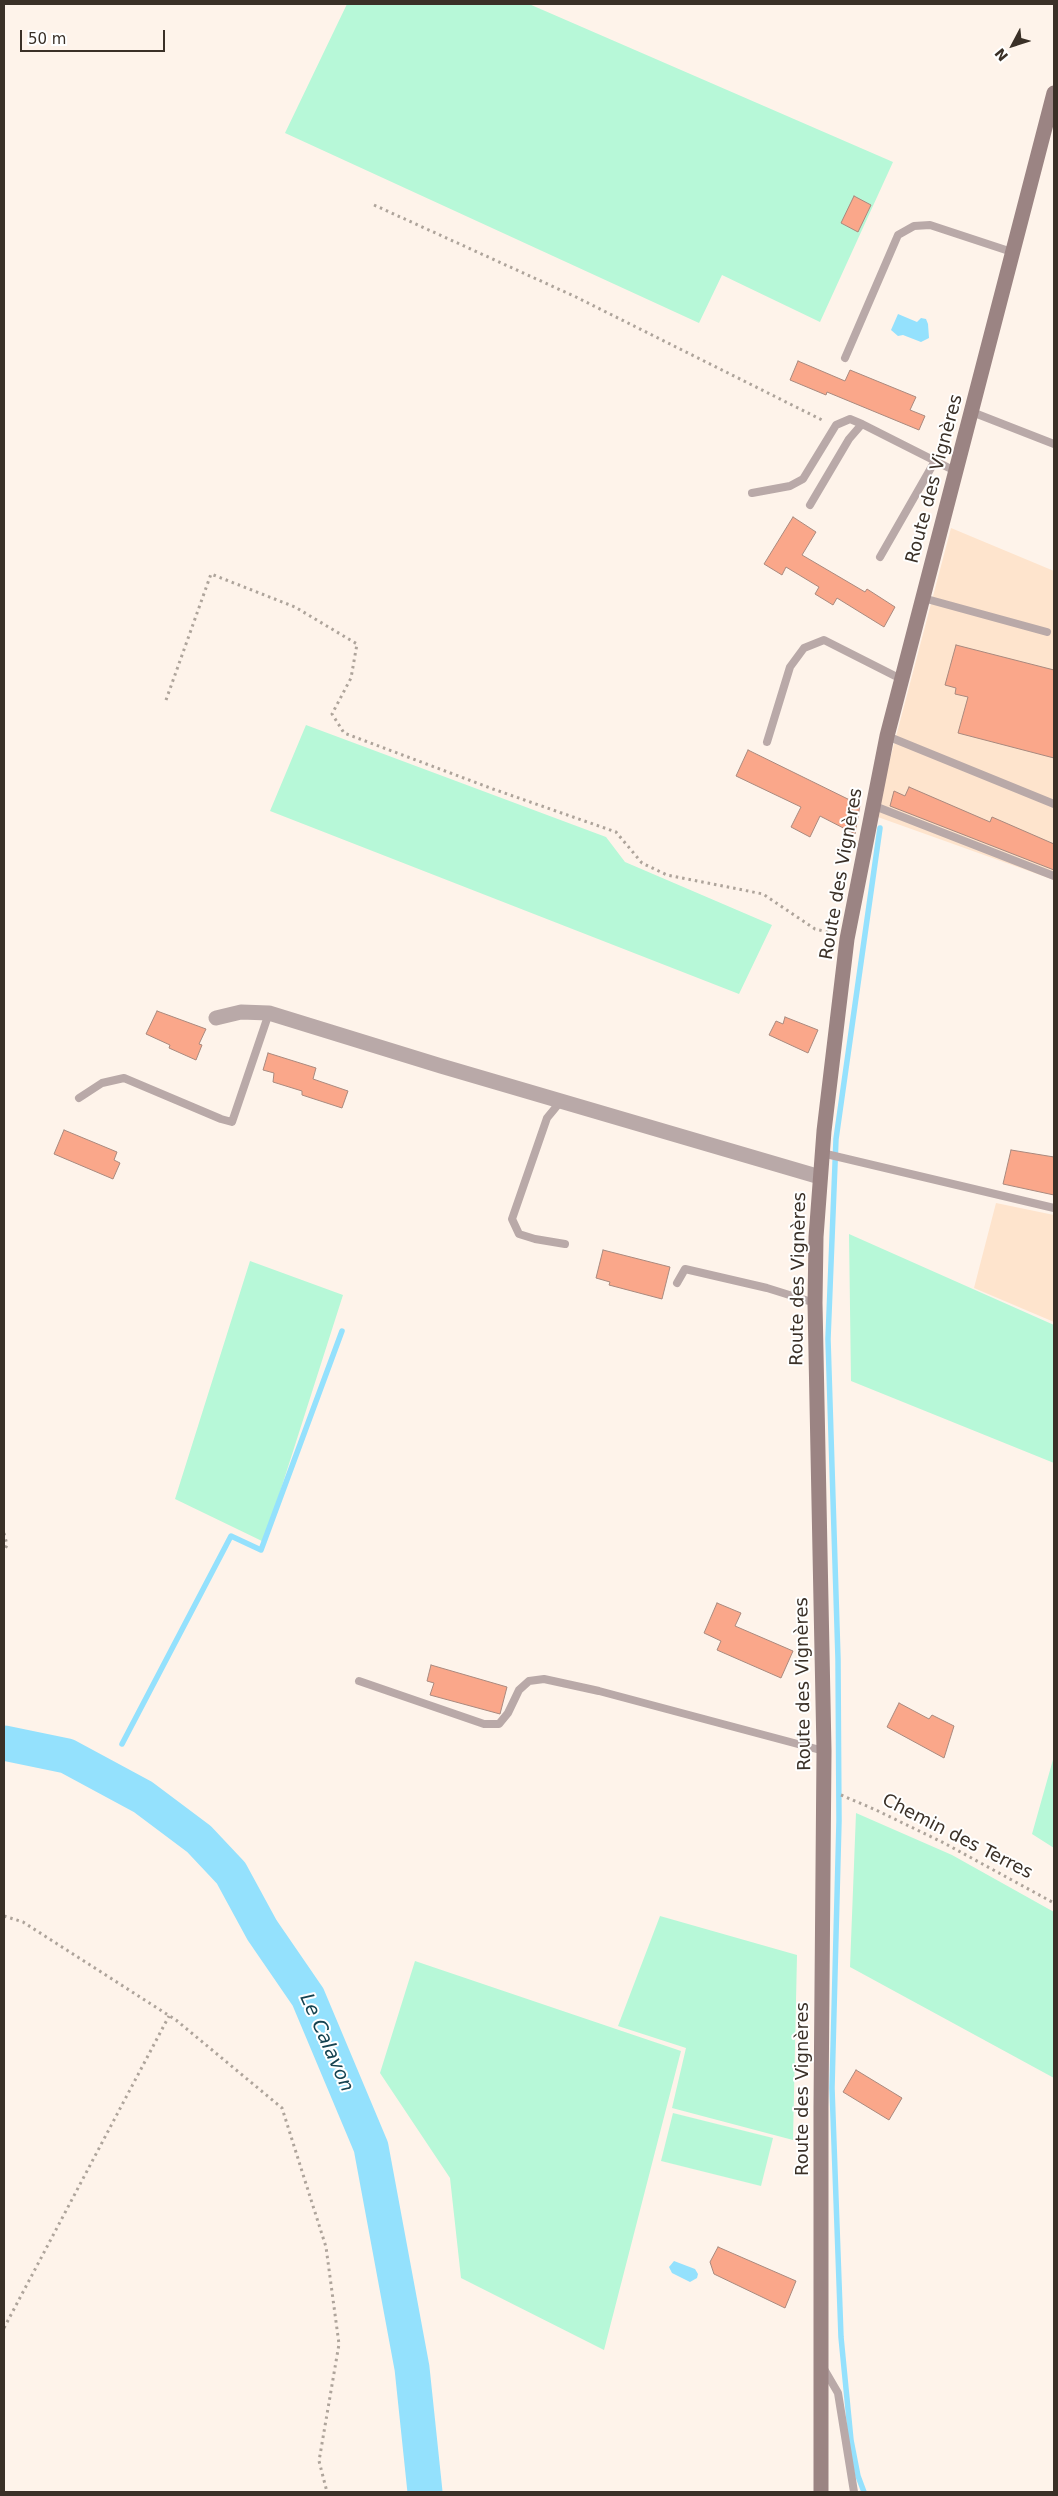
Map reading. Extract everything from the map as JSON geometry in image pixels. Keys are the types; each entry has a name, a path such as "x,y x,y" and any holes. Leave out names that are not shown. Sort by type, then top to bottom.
{"street":[{"name":"Route des Vignères","path":"821,2492 824,1751 815,1303 816,1237 822,1153 847,939 887,736 1014,253 1054,93"},
{"path":"216,1018 241,1012 269,1013 820,1177"}],"lane":[{"path":"845,358 898,235 914,226 930,225 1014,253"},
{"path":"972,412 1054,444"},
{"path":"752,493 790,486 804,479 836,425 850,419 957,472"},
{"path":"810,505 849,438 862,424"},
{"path":"880,558 935,461"},
{"path":"923,598 1047,632"},
{"path":"767,742 790,667 804,648 824,640 901,678"},
{"path":"887,736 1054,804"},
{"path":"872,805 1054,876"},
{"path":"79,1098 102,1083 124,1078 232,1122 269,1013"},
{"path":"561,1101 547,1118 512,1219 519,1234 565,1244"},
{"path":"822,1153 1054,1208"},
{"path":"677,1283 685,1269 767,1288 815,1303"},
{"path":"359,1681 484,1724 498,1724 508,1713 519,1690 530,1681 544,1679 599,1691 824,1751"},
{"path":"821,2363 838,2393 854,2492"}],"path":[{"path":"374,205 576,297 813,417 836,425"},
{"path":"166,700 211,574 295,608 357,644 351,678 332,714 344,732 493,789 616,832 642,863 667,875 763,894 816,929 847,939"},
{"path":"4,1533 7,1545 4,1551"},
{"name":"Chemin des Terres","path":"846,1798 876,1810 944,1843 1054,1903"},
{"path":"4,1916 23,1922 169,2016 282,2108 326,2247 337,2335 338,2344 319,2460 327,2492"},
{"path":"4,2328 169,2016"}],"shaded area":[{"path":"951,528 1054,571 1054,880 875,816"},
{"path":"996,1203 1054,1215 1054,1322 974,1288"}],"green space":[{"path":"347,4 529,4 893,162 820,322 722,275 699,323 285,133"},
{"path":"306,725 606,837 625,862 772,925 739,994 270,811"},
{"path":"849,1234 1054,1325 1054,1463 851,1381"},
{"path":"250,1261 343,1295 264,1542 175,1499"},
{"path":"1054,1756 1054,1848 1032,1834"},
{"path":"856,1813 952,1855 1054,1912 1054,2078 850,1967"},
{"path":"660,1916 797,1955 793,2140 672,2108 686,2048 618,2026"},
{"path":"415,1961 681,2051 604,2350 461,2278 450,2178 380,2073"},
{"path":"673,2113 773,2138 761,2186 661,2161"}],"water":[{"path":"898,314 917,322 921,318 926,319 929,338 921,342 903,335 898,336 891,330"},
{"path":"674,2261 695,2269 698,2274 697,2278 690,2282 672,2273 669,2267"}],"building":[{"path":"854,196 871,205 858,232 841,223"},
{"path":"798,361 845,381 850,370 916,397 910,410 925,416 919,430 827,392 826,395 790,380"},
{"path":"793,517 816,532 802,555 865,592 867,589 895,607 884,627 837,598 833,605 815,594 819,587 786,567 782,575 764,564"},
{"path":"956,645 1054,670 1054,758 958,733 968,697 955,694 956,688 945,685"},
{"path":"748,750 860,805 855,834 820,816 810,837 791,827 801,807 736,776"},
{"path":"909,787 990,822 992,817 1054,844 1054,870 890,806 894,791 905,796"},
{"path":"157,1011 206,1029 199,1044 202,1045 196,1060 169,1048 170,1045 146,1034"},
{"path":"785,1017 818,1030 808,1053 769,1035 776,1021 783,1024"},
{"path":"268,1053 316,1068 313,1079 348,1091 342,1108 302,1095 302,1091 273,1082 274,1073 263,1070"},
{"path":"64,1130 117,1152 114,1160 120,1163 113,1179 54,1154"},
{"path":"1011,1150 1054,1157 1054,1195 1003,1184"},
{"path":"603,1250 670,1267 662,1299 609,1285 610,1282 596,1278"},
{"path":"717,1603 741,1613 735,1626 793,1651 781,1678 717,1650 721,1641 704,1633"},
{"path":"431,1665 507,1687 500,1714 430,1695 434,1683 427,1681"},
{"path":"899,1703 929,1719 932,1715 954,1726 944,1758 887,1727"},
{"path":"856,2070 902,2098 889,2120 843,2092"},
{"path":"718,2247 796,2281 785,2308 714,2274 710,2262"}],"waterway":[{"path":"864,2492 858,2476 851,2440 841,2337 832,2088 839,1821 838,1659 828,1339 836,1139 880,828"},
{"path":"122,1744 231,1536 261,1550 342,1331"},
{"name":"Le Calavon","path":"4,1743 67,1756 143,1797 199,1839 231,1873 262,1930 308,1997 371,2147 412,2368 425,2492"}]}
